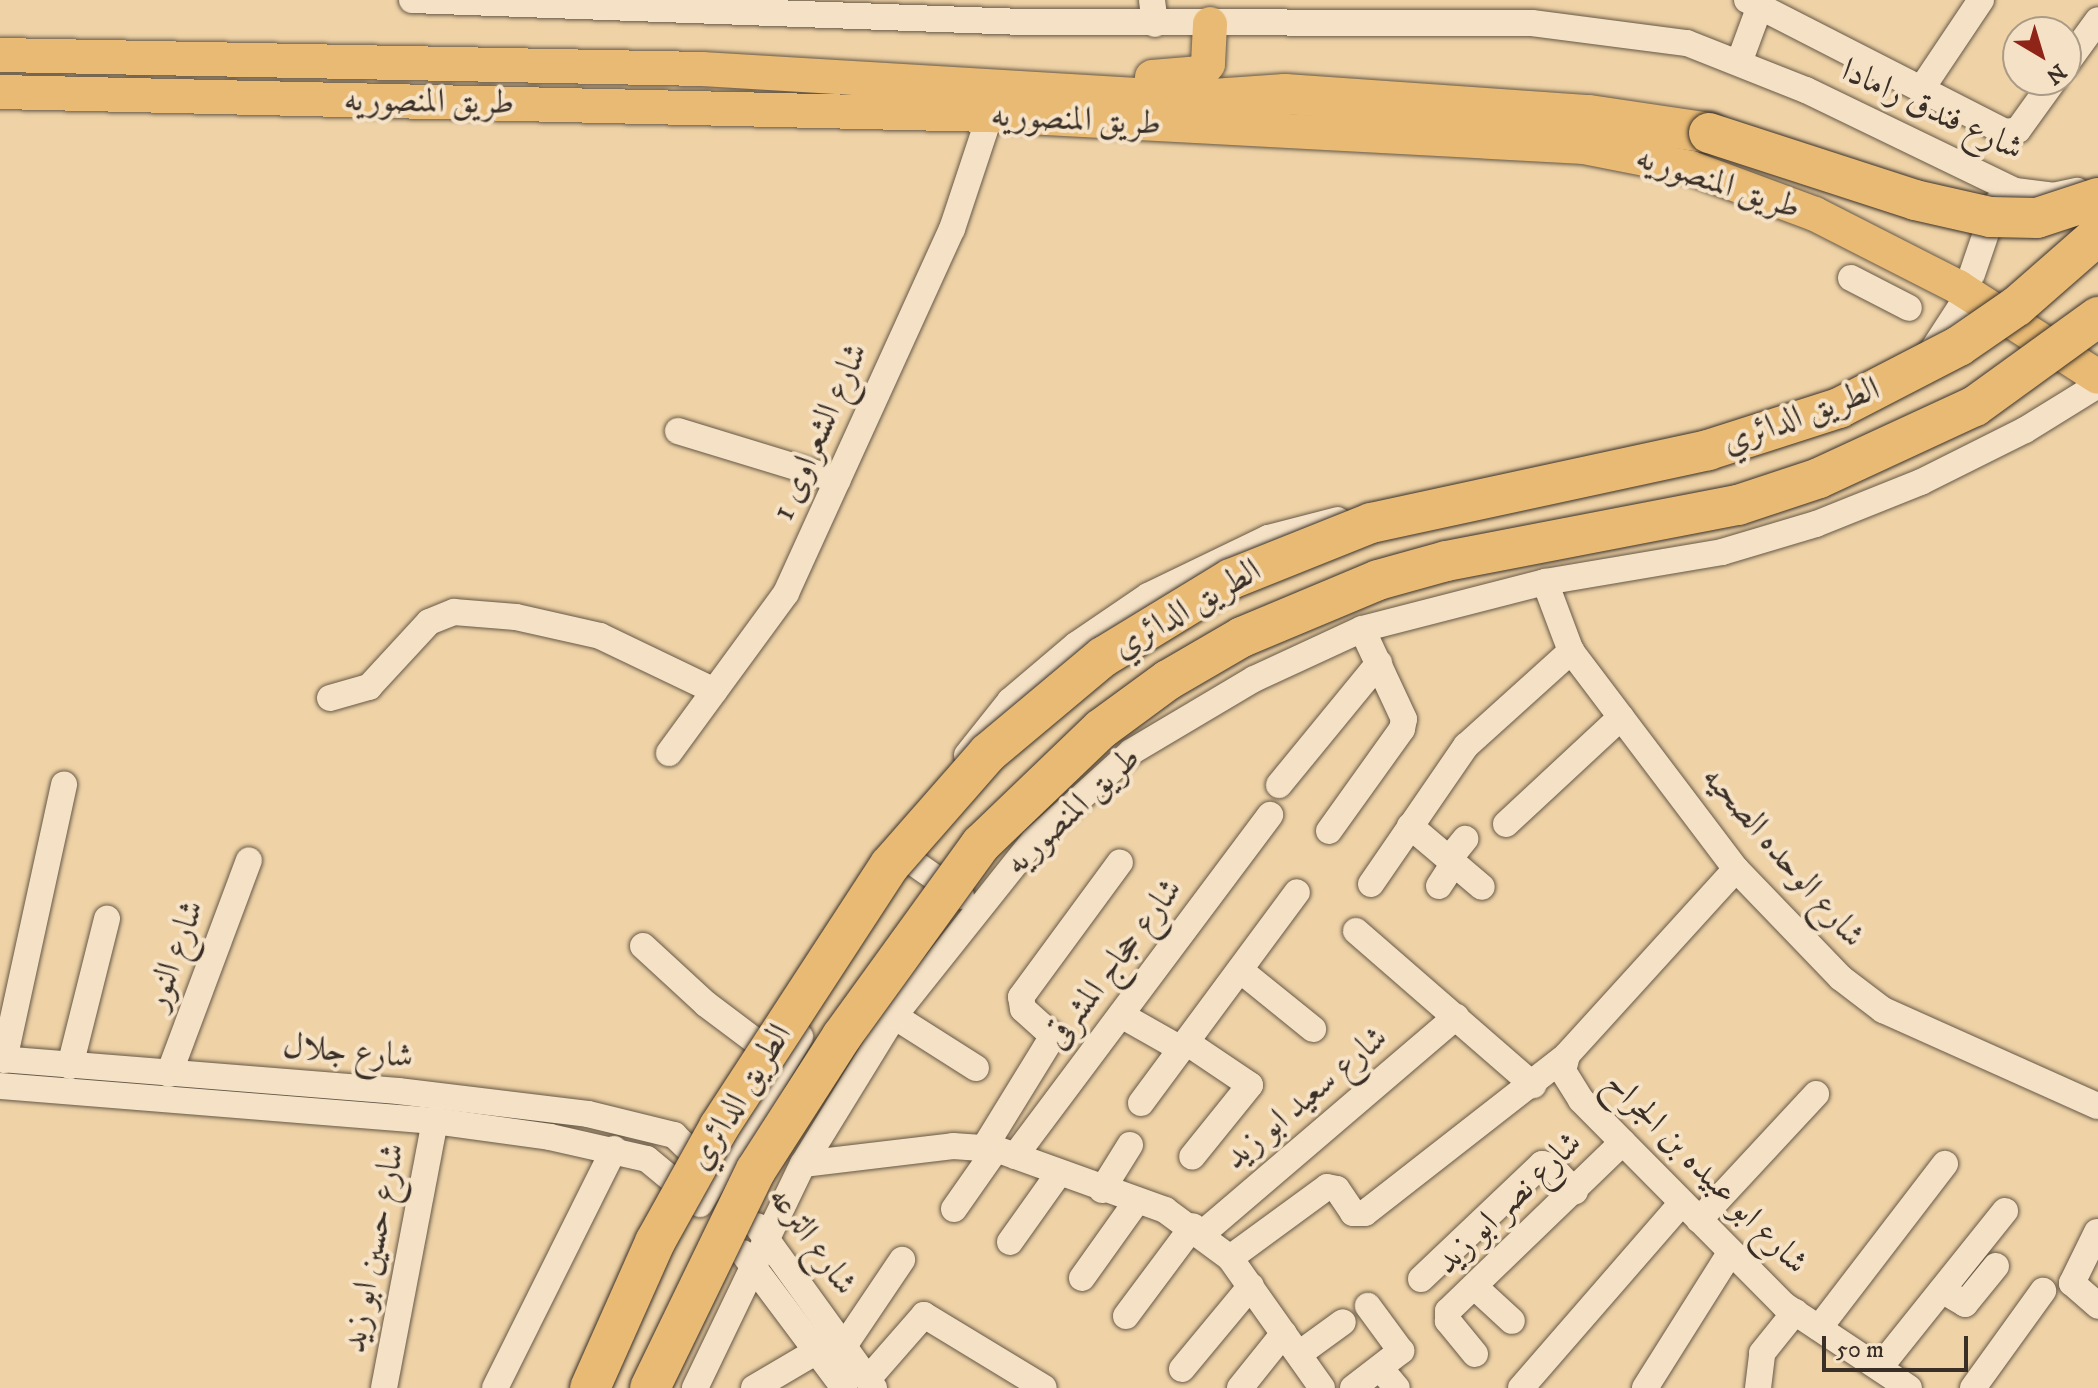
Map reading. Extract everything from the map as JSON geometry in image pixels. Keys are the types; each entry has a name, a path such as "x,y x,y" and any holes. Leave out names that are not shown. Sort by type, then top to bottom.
{"highway":[{"path":"1213,99 1300,95 1589,115 1709,133 1915,200 1990,217 2037,218 2098,198"},
{"name":"الطريق الدائري","path":"590,1388 655,1242 712,1138 890,865 988,753 1103,657 1231,579 1371,523 1708,450 1839,408 1959,346 2017,306 2098,235"},
{"name":"الطريق الدائري","path":"650,1388 756,1170 850,1024 981,844 1101,729 1168,680 1242,637 1378,580 1446,561 1738,505 1833,473 1975,406 2098,317"}],"main road":[{"path":"1033,88 1074,78 1181,78 1201,73 1208,64 1210,24"},
{"name":"طريق المنصوريه","path":"0,55 702,69 1213,99 1638,140 1729,165 1910,250 1970,284 2098,347"},
{"path":"229,97 230,59"},
{"name":"طريق المنصوريه","path":"0,92 990,115 1584,147 1644,155 1769,195 1910,250"},
{"name":"طريق المنصوريه","path":"1970,284 2098,377"}],"street":[{"name":"شارع فندق رامادا","path":"412,0 1153,12 1210,24 1317,12 1363,11 1532,23 1687,43 1740,60 2003,186 2053,196 2098,184"},
{"path":"1922,88 1981,0"},
{"path":"1740,60 1753,3 2014,133 2042,96"},
{"path":"2082,42 2098,20"},
{"name":"شارع الشعراوى 1","path":"669,753 786,593 952,229 990,115"},
{"path":"700,1204 969,753 1010,701 1111,620 1186,575 1268,538 1307,527 1645,458 1750,432 1864,394 1928,356 1970,284 2003,186"},
{"path":"1851,278 1897,302 1910,250"},
{"name":"طريق المنصوريه","path":"695,1388 765,1237 803,1164 894,1016 977,907 1033,841 1131,752 1254,679 1362,629 1545,582 1722,552 1816,524 1921,482 2025,430 2098,385"},
{"path":"678,431 838,480"},
{"name":"شارع الوحده الصحيه","path":"1545,582 1571,651 1736,869 1841,978 1883,1010 2098,1106"},
{"path":"330,698 369,687 429,622 454,612 516,617 600,636 715,691"},
{"path":"1329,831 1402,729 1402,708 1362,629"},
{"path":"1371,884 1466,746 1571,651"},
{"path":"1279,785 1379,663"},
{"path":"1506,824 1621,717"},
{"path":"2,1060 64,784"},
{"name":"شارع حجاج المشرقى","path":"998,1151 1121,1015 1270,815"},
{"path":"1410,826 1456,854 1482,887"},
{"path":"1439,886 1456,854"},
{"path":"907,858 977,907"},
{"name":"شارع النور","path":"169,1074 249,860"},
{"path":"954,1209 998,1151 1053,1036 1023,1009 1021,997 1120,862"},
{"name":"شارع ابو عبيده بن الجراح","path":"1736,869 1567,1055 1563,1071 1568,1084 1730,1253 1795,1312 1909,1388"},
{"path":"1141,1103 1297,892"},
{"path":"70,1066 107,919"},
{"path":"1356,931 1533,1085"},
{"path":"643,946 706,1004 840,1104"},
{"path":"1240,970 1313,1029"},
{"path":"1121,1015 1184,1045 1250,1085 1192,1157"},
{"path":"894,1016 976,1068"},
{"name":"شارع سعيد ابو زيد","path":"1126,1316 1198,1230 1456,1017"},
{"path":"1230,1258 1327,1187 1337,1189 1353,1213 1365,1213 1533,1085 1567,1055"},
{"name":"شارع جلال","path":"2,1060 169,1074 276,1095 614,1149 667,1171"},
{"name":"شارع جلال","path":"0,1086 276,1095 588,1114 647,1124 684,1143"},
{"path":"1521,1388 1690,1211 1816,1094"},
{"name":"شارع حسين ابو زيد","path":"384,1388 435,1121"},
{"name":"شارع نصر ابو زيد","path":"1475,1354 1446,1316 1623,1142"},
{"path":"667,1171 684,1143"},
{"name":"شارع الترعه","path":"684,1143 765,1237 844,1346 862,1385"},
{"path":"1102,1190 1130,1145"},
{"path":"803,1164 953,1146 998,1151 1137,1201 1198,1230 1230,1258 1322,1388"},
{"path":"495,1388 614,1149"},
{"path":"1421,1279 1542,1164 1551,1166 1575,1192"},
{"path":"1819,1328 1945,1164"},
{"name":"شارع الترعه","path":"667,1171 752,1264 817,1351 862,1385"},
{"path":"1010,1242 1059,1173"},
{"path":"1082,1278 1137,1201"},
{"path":"1880,1367 2005,1211"},
{"path":"2097,1232 2072,1283 2098,1306"},
{"path":"1645,1388 1730,1253"},
{"path":"844,1346 902,1260"},
{"path":"1942,1290 1965,1304 1996,1266"},
{"path":"1182,1369 1251,1286"},
{"path":"1475,1287 1512,1321"},
{"path":"1973,1388 2043,1291"},
{"path":"1353,1388 1389,1378 1401,1351 1368,1306"},
{"path":"1758,1388 1762,1353 1795,1312"},
{"path":"862,1385 924,1315 1044,1388"},
{"path":"1240,1388 1291,1343 1343,1322"},
{"path":"754,1388 817,1351"}]}
